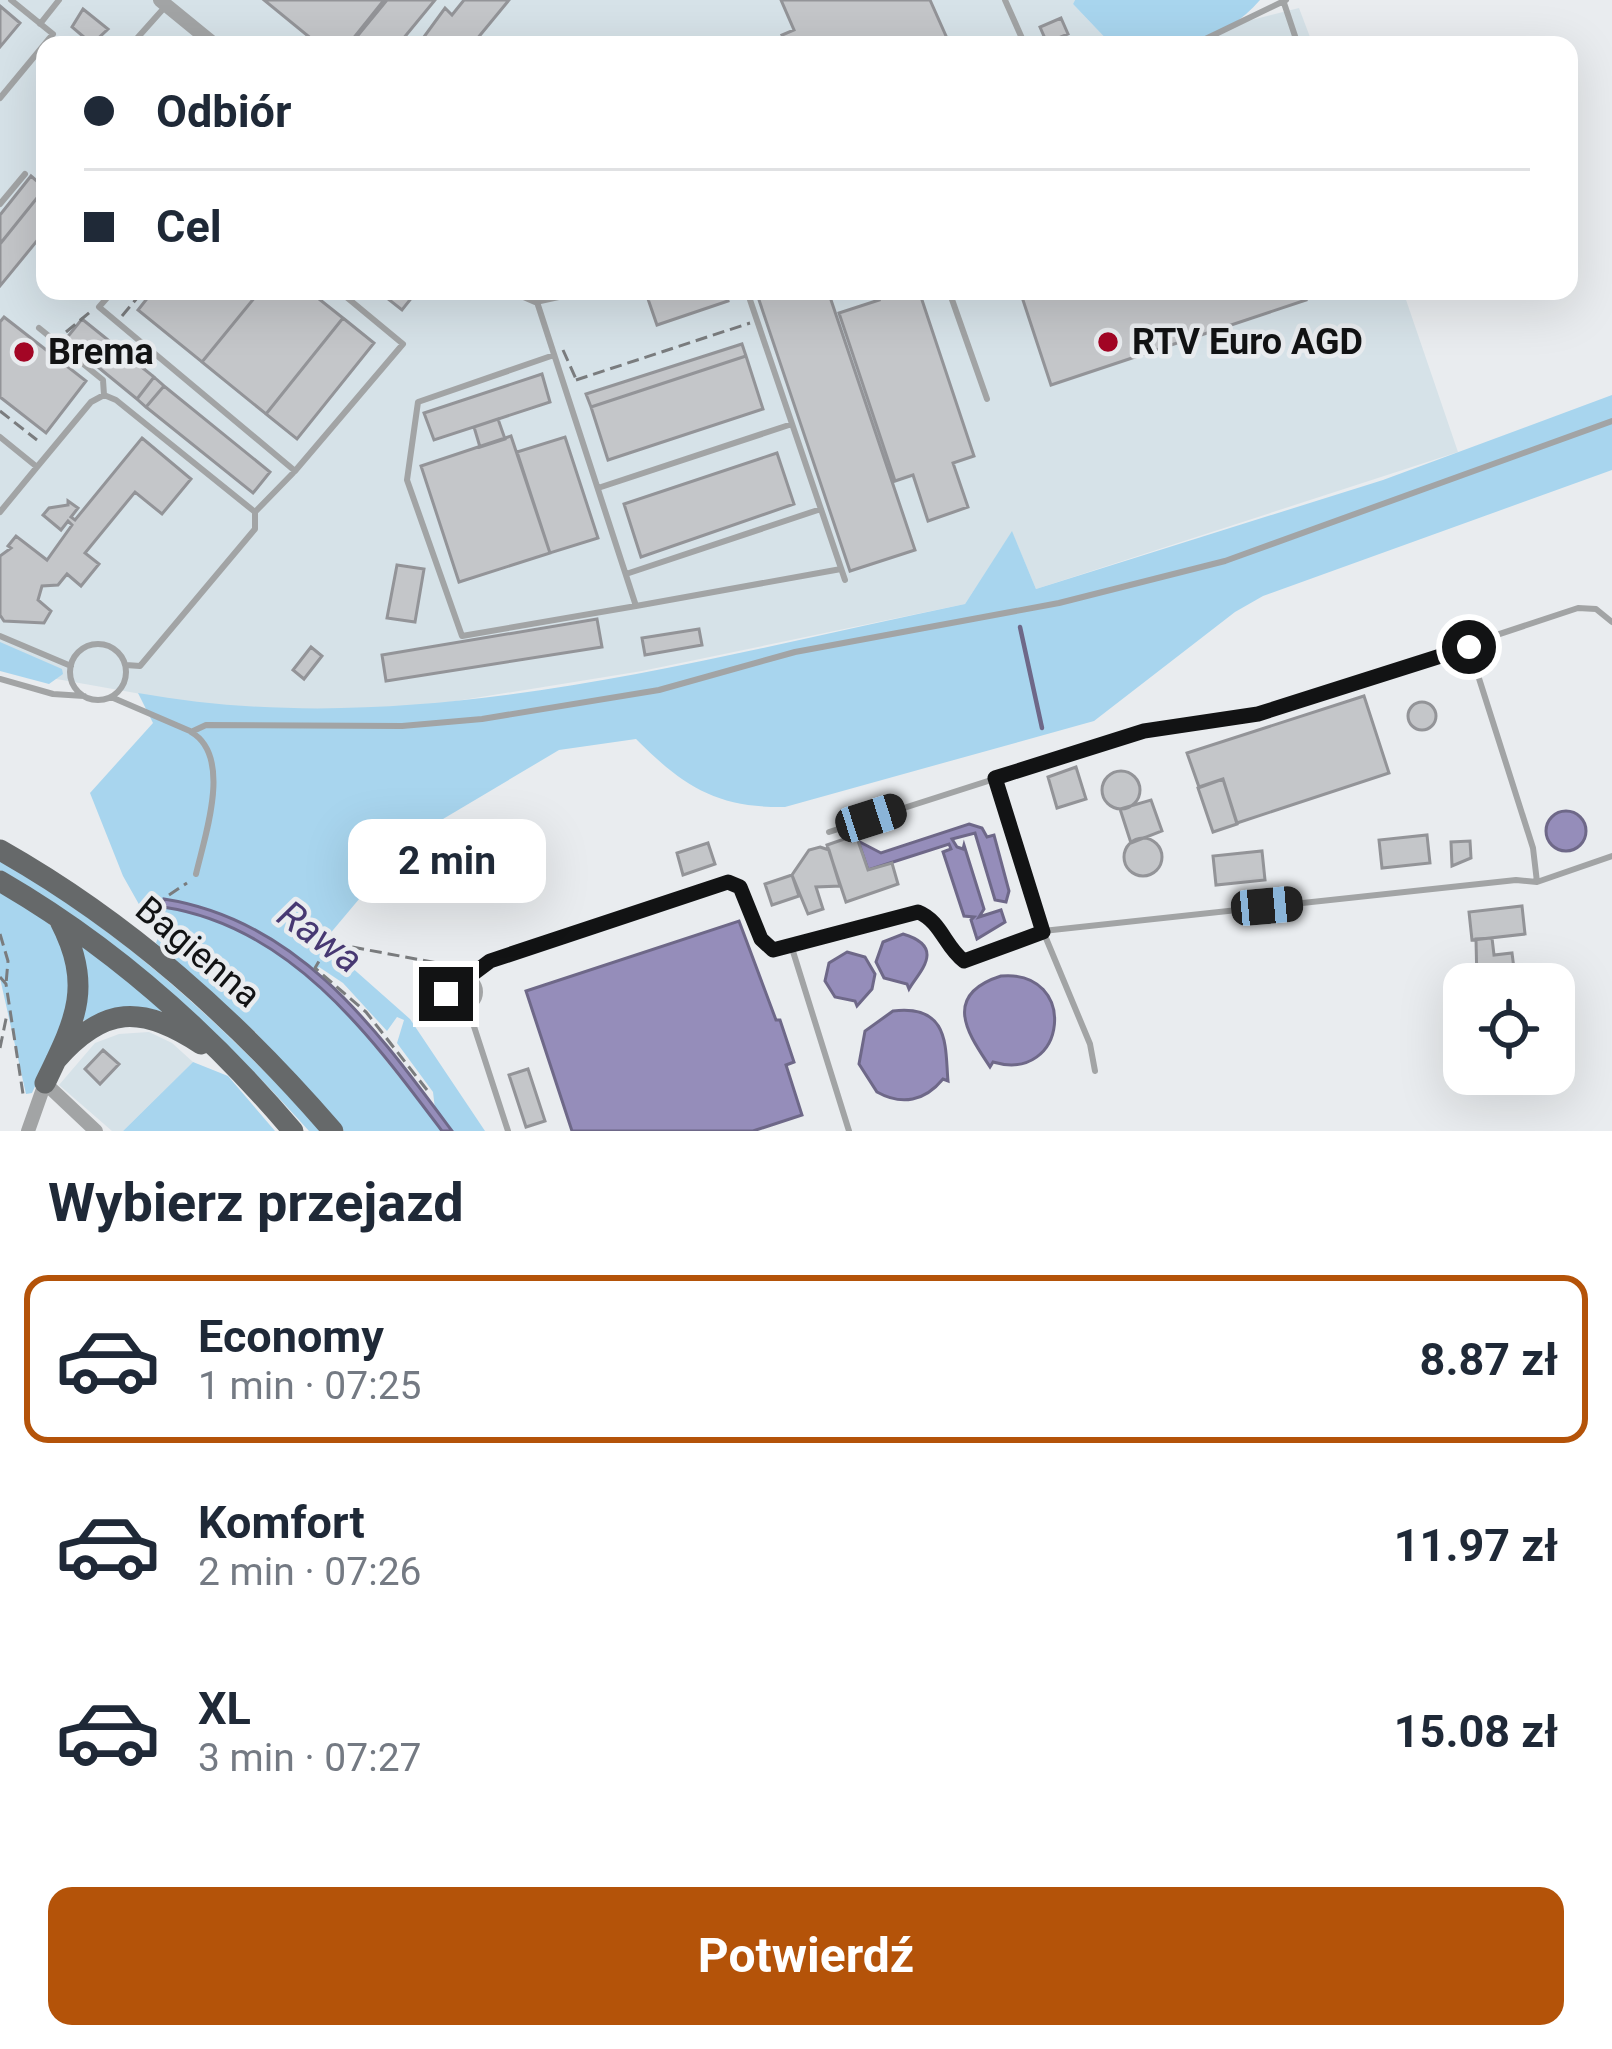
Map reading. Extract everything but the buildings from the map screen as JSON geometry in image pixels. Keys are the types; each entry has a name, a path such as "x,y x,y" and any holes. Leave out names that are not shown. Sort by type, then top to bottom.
{"main road":[{"name":"Bagienna","path":"0,850 89,905 162,959 248,1038 333,1131"},
{"name":"Bagienna","path":"0,881 57,916 163,994 239,1068 293,1131"},
{"path":"45,1083 78,1006 80,981 76,952 57,916"},
{"path":"56,1060 91,1026 132,1016 180,1030 239,1068"}],"street":[{"path":"163,2 204,36"},
{"path":"28,1131 45,1083 96,1131"}],"lane":[{"path":"11,0 51,36"},
{"path":"40,25 59,0"},
{"path":"1005,0 1021,36"},
{"path":"138,36 163,2"},
{"path":"1212,36 1285,2 1295,36"},
{"path":"0,98 36,55"},
{"path":"0,203 25,173"},
{"path":"105,300 99,307 295,471"},
{"path":"126,665 140,666 151,655 255,529 255,512 403,344 351,300"},
{"path":"537,300 636,606"},
{"path":"750,300 845,580"},
{"path":"952,300 987,398"},
{"path":"38,328 103,380 104,395"},
{"path":"554,355 418,402 407,480 462,636 842,569"},
{"path":"104,395 255,512"},
{"path":"0,512 91,402 104,395"},
{"path":"191,731 206,725 378,726 482,719 659,690 795,652 1059,603 1226,561 1612,421"},
{"path":"598,488 792,424"},
{"path":"0,437 37,467"},
{"path":"626,574 821,509"},
{"path":"231,559 240,567"},
{"path":"830,832 1144,731 1258,714 1578,608 1596,609 1612,622"},
{"path":"0,636 71,666"},
{"path":"84,696 73,683 71,666 81,650 98,644 116,650 126,665 124,684 111,697"},
{"path":"1469,647 1533,848 1537,882"},
{"path":"0,679 53,694 111,697 205,740 214,762 196,874"},
{"path":"995,778 1043,932 1090,1044 1095,1071"},
{"path":"470,976 480,990 477,1001 468,1008 457,1007 446,994 453,979 728,882 740,887 761,939 773,950 918,912 932,918 951,951 964,961 1043,932 1516,880 1537,882 1612,856"},
{"path":"791,945 849,1131"},
{"path":"468,1008 508,1131"}],"path":[{"path":"117,322 135,300"},
{"path":"57,343 78,317 99,307"},
{"path":"564,383 757,321"},
{"path":"0,411 37,440"},
{"path":"169,895 196,874"},
{"path":"0,934 8,961 8,1013 26,1099"},
{"path":"427,1090 366,1012 315,968 326,949 336,944 453,969 478,968"},
{"path":"0,977 7,984"},
{"path":"0,1048 8,1013"}],"shaded area":[{"path":"0,0 1075,0 1073,4 1103,36 36,36 36,300 1406,300 1458,452 1036,589 1012,532 965,604 642,671 407,709 258,709 175,700 34,675 0,662"},
{"path":"1075,0 1260,0 1244,16 1210,36 1103,36 1073,4"},
{"path":"1299,8 1310,36 1209,36"},
{"path":"1612,395 1612,470 1263,596 1235,612 1094,721 785,807 739,803 702,791 669,770 636,739 559,750 443,819 386,867 323,942 410,1019 485,1131 452,1131 435,1109 433,1092 397,1043 404,1020 397,1017 387,1031 343,983 319,967 310,979 340,1003 442,1131 344,1131 255,1032 156,943 158,938 123,876 90,793 153,723 138,693 242,706 346,708 450,702 657,670 965,604 1012,531 1036,589 1383,480"},
{"path":"0,642 62,669 63,674 49,684 0,671"},
{"path":"1566,811 1580,817 1586,831 1580,845 1566,851 1552,845 1546,831 1552,817"},
{"path":"969,824 982,828 987,837 994,835 1009,891 1006,902 995,900 975,833 952,839 957,847 964,845 984,909 979,917 1001,910 1005,922 977,939 974,917 964,916 943,852 951,849 949,844 868,870 858,841 881,853"},
{"path":"0,860 132,951 246,1053 321,1131 309,1131 165,988 86,926 0,870"},
{"path":"0,891 48,923 62,941 69,962 70,984 59,1031 32,1093 26,1094 0,978"},
{"path":"164,899 212,911 294,955 363,1018 452,1131 442,1131 356,1023 288,961 208,918 163,907"},
{"path":"739,921 794,1062 786,1065 802,1115 753,1131 572,1131 526,991"},
{"path":"903,934 916,939 927,953 909,989 907,984 884,978 876,962 883,942"},
{"path":"81,943 165,1012 139,1008 82,1021"},
{"path":"847,952 865,957 875,974 872,989 857,1006 855,1001 835,997 825,981 829,963"},
{"path":"1001,976 1026,979 1043,990 1053,1006 1054,1025 1049,1043 1037,1057 1018,1064 993,1062 990,1067 969,1031 965,1006 982,985"},
{"path":"893,1011 926,1014 945,1043 948,1081 943,1079 913,1099 877,1092 859,1064 865,1031"},
{"path":"149,1032 172,1043 193,1062 123,1131 112,1131 59,1085 95,1043 119,1034"},
{"path":"193,1062 228,1076 275,1131 123,1131"}],"waterway":[{"path":"1020,627 1042,728"}],"place":[{"name":"RTV Euro AGD","path":"1108,342"},
{"name":"Brema","path":"24,352"}],"route":[{"path":"446,994 453,979 470,976 490,961 728,882 740,887 761,939 773,950 918,912 932,918 951,951 964,961 1043,932 995,778 1144,731 1258,714 1469,647"}],"water label":[{"name":"Rawa","path":"320,937"}]}
